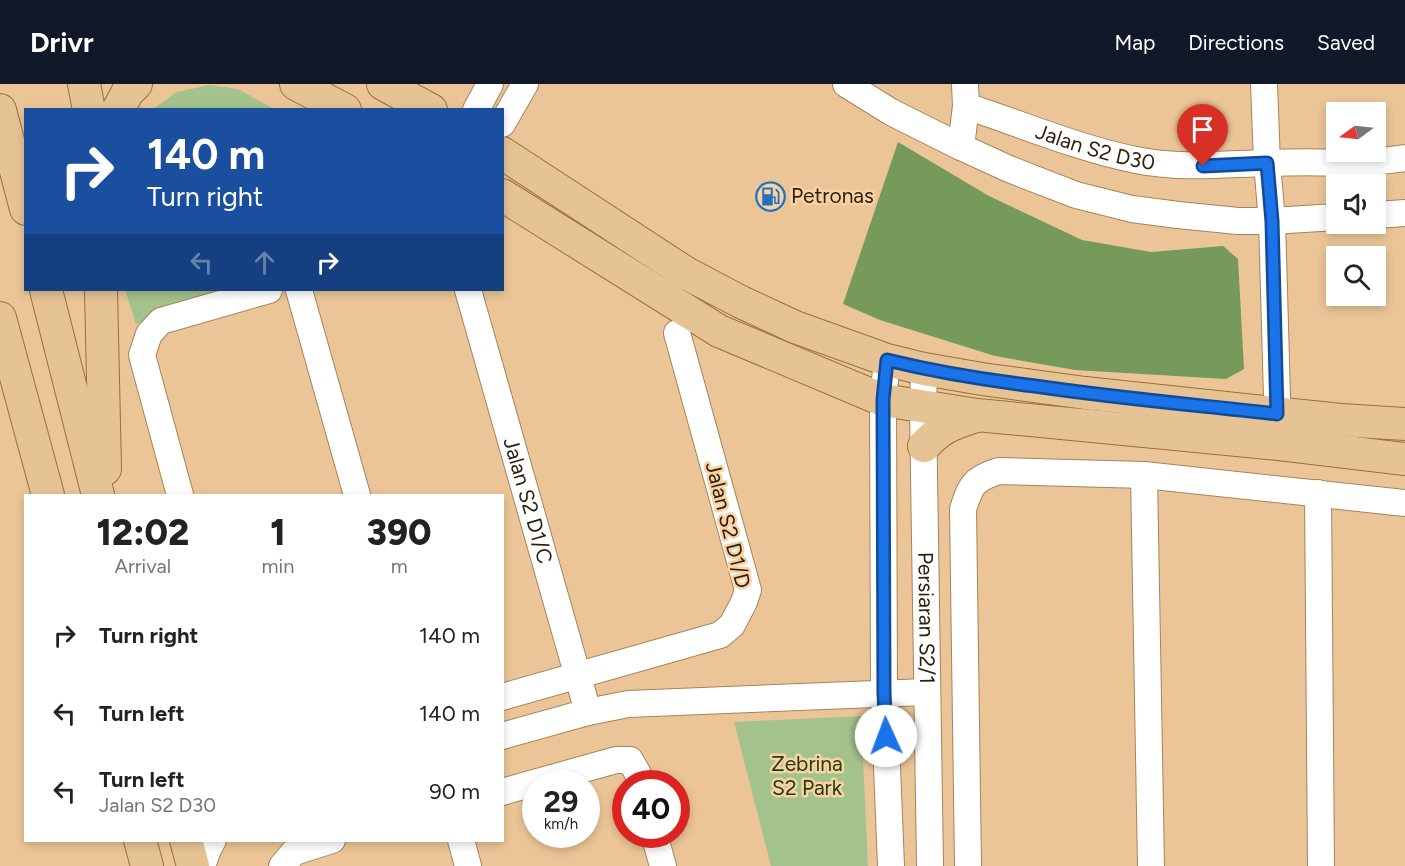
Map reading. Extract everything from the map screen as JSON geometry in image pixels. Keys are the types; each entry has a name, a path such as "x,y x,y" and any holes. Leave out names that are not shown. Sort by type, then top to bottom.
{"main road":[{"path":"84,84 89,108"},
{"path":"119,108 127,93 136,84"},
{"path":"296,84 341,108"},
{"path":"383,84 427,108"},
{"path":"0,110 24,202"},
{"path":"504,154 686,273 795,327 887,360 982,379 1085,393 1277,414 1405,424"},
{"path":"504,196 719,331 883,400 977,416 1279,444 1405,459"},
{"path":"46,291 98,494"},
{"path":"101,291 106,494"},
{"path":"0,318 48,494"},
{"path":"0,380 43,494"},
{"path":"924,446 940,430 977,416"},
{"path":"141,842 147,866"},
{"path":"187,842 193,866"}],"street":[{"path":"477,108 490,84"},
{"path":"504,121 525,84"},
{"path":"846,84 891,112 961,147 1009,169 1076,195 1132,208 1178,215 1272,221 1326,218"},
{"path":"1264,84 1272,221 1279,444"},
{"name":"Jalan S2 D30","path":"961,147 966,95 1100,151 1137,160 1203,166 1385,161 1405,158"},
{"path":"1386,214 1405,213"},
{"path":"180,494 142,356 149,334 161,321 266,291"},
{"path":"299,291 357,494"},
{"name":"Jalan S2 D1/C","path":"468,291 588,712"},
{"name":"Jalan S2 D1/D","path":"504,696 720,635 732,625 744,602 748,590 677,333"},
{"name":"Persiaran S2/1","path":"887,360 883,400 884,693 891,866"},
{"name":"Persiaran S2/1","path":"924,369 926,692 930,866"},
{"path":"968,866 963,509 970,489 982,476 999,471 1144,475 1405,503"},
{"path":"1144,475 1151,866"},
{"path":"1318,493 1321,866"},
{"path":"504,735 588,712 628,704 926,692"},
{"path":"504,791 616,760 630,760 637,770"},
{"path":"201,866 212,842"},
{"path":"282,865 294,852 326,842"},
{"path":"462,842 468,866"},
{"path":"658,848 663,866"}],"green space":[{"path":"209,85 238,89 272,108 154,108 177,92"},
{"path":"898,142 989,196 1082,240 1151,252 1223,246 1238,259 1244,369 1226,379 1075,370 995,356 880,320 843,304"},
{"path":"125,291 246,291 136,324"},
{"name":"Zebrina S2 Park","path":"861,716 868,866 771,866 734,722"}],"place":[{"name":"Petronas","path":"770,196"}],"route":[{"path":"886,736 883,400 887,360 982,379 1277,414 1272,221 1267,163 1203,166"}]}
